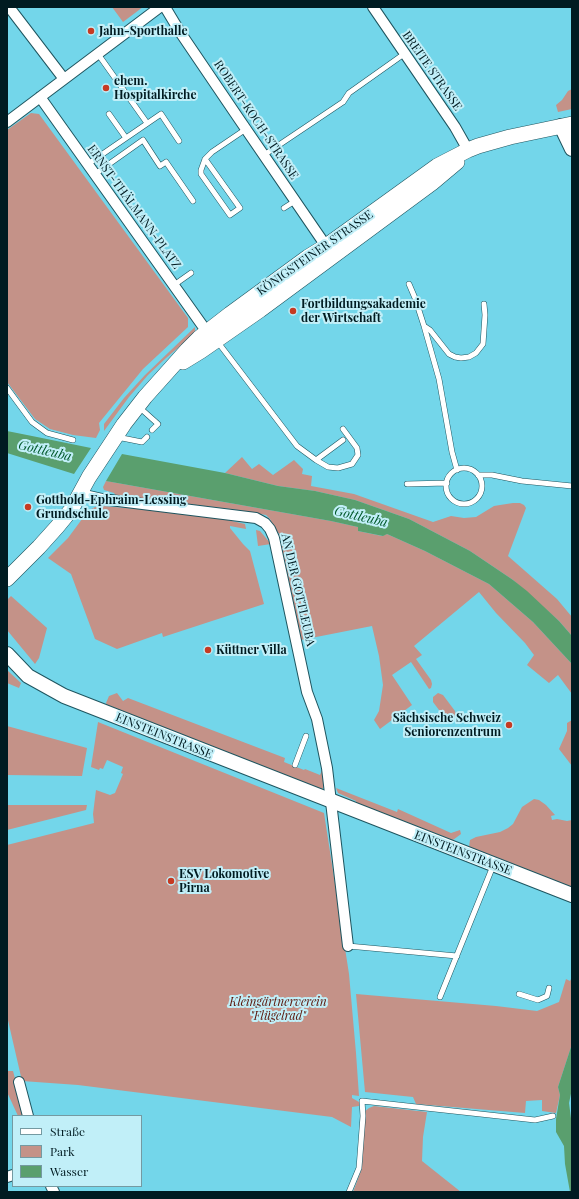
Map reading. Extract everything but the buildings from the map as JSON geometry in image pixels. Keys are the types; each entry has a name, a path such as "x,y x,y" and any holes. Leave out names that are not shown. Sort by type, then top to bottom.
{"main road":[{"name":"KÖNIGSTEINER STRASSE","path":"7,578 57,527 70,510 89,477 116,436 138,406 172,368 212,336 329,251 437,179 452,167 468,150 510,137 566,125"},
{"path":"566,125 572,149"},
{"name":"EINSTEINSTRASSE","path":"7,654 28,676 64,696 331,802 572,895"}],"street":[{"path":"9,7 64,79"},
{"path":"7,122 160,7"},
{"name":"ROBERT-KOCH-STRASSE","path":"165,7 180,32 329,251"},
{"name":"BREITE STRASSE","path":"373,7 455,127 468,150"},
{"name":"ERNST-THÄLMANN-PLATZ","path":"40,97 212,336"},
{"name":"AN DER GOTTLEUBA","path":"80,494 102,499 256,518 266,523 274,538 307,692 317,719 331,802"},
{"path":"331,802 348,946"},
{"path":"19,1082 28,1115"}],"lane":[{"path":"98,54 147,124"},
{"path":"264,155 343,102 349,93 404,54"},
{"path":"109,114 126,138"},
{"path":"88,164 161,114 179,141"},
{"path":"205,159 240,208 230,215 201,174 201,170 205,159 212,152 246,129"},
{"path":"95,174 143,140 160,166 166,162 193,201"},
{"path":"284,208 295,201"},
{"path":"174,285 190,273"},
{"path":"409,284 424,326 438,379 452,452 457,470"},
{"path":"424,326 430,330 449,354 461,358 469,357 476,353 483,344 485,315 484,304"},
{"path":"212,336 297,446 316,460 328,466 338,468 352,464 357,459 358,455 356,448 343,429"},
{"path":"7,388 32,422 47,433 72,440"},
{"path":"138,406 158,424 152,430"},
{"path":"116,436 142,442 147,437"},
{"path":"316,460 343,440"},
{"path":"469,468 478,475 481,480 482,492 479,497 469,503 457,502 448,495 447,483 450,475 457,470 469,468"},
{"path":"478,475 492,475 522,481 572,486"},
{"path":"406,484 447,483"},
{"path":"294,765 306,736"},
{"path":"440,997 493,865"},
{"path":"348,946 457,956"},
{"path":"519,994 538,1000 546,996 549,988"},
{"path":"349,1192 359,1168 363,1116 362,1101 535,1120 553,1116"}],"green space":[{"path":"112,7 143,7 123,22"},
{"path":"572,89 572,109 558,112 556,105 562,100 568,91"},
{"path":"31,113 39,114 188,318 188,327 143,369 99,423 100,430 96,438 73,435 50,429 35,419 7,382 7,130"},
{"path":"195,327 195,331 192,336 148,375 129,397 104,431 104,424 124,398 145,375"},
{"path":"242,457 252,469 259,464 273,475 294,460 303,469 302,474 312,476 311,486 354,494 433,522 451,516 464,518 476,517 494,506 513,503 520,503 524,505 526,508 508,556 557,599 572,617 572,636 559,621 513,580 470,551 409,519 355,500 315,491 278,486 225,473"},
{"path":"106,481 331,521 358,527 358,531 382,536 387,534 425,551 489,584 533,622 572,664 572,694 558,675 549,683 527,665 534,655 479,592 414,646 422,655 416,659 431,680 431,688 429,689 411,662 392,675 412,705 380,729 374,720 379,711 383,685 379,656 372,626 301,640 279,533 276,533 270,519 266,515 231,509 116,496 114,493 104,490 103,487"},
{"path":"103,506 206,515 245,524 246,529 230,526 230,528 250,551 264,604 163,637 162,633 117,649 95,639 71,574 48,558 68,538 88,511 95,507"},
{"path":"256,530 260,531 271,544 258,546"},
{"path":"11,596 47,628 39,658 35,664 7,630 7,600"},
{"path":"7,670 21,683 19,688 7,683"},
{"path":"117,693 123,701 128,698 285,758 284,762 304,770 305,769 320,775 323,768 325,785 321,791 107,706 106,703 109,696"},
{"path":"438,693 443,695 455,711 456,715 453,719 445,718 433,702 433,697"},
{"path":"572,720 572,766 559,749 567,731 567,723"},
{"name":"Kleingärtnerverein \"Flügelrad\"","path":"98,722 324,813 349,974 356,1053 359,1096 352,1095 352,1098 359,1102 359,1106 352,1107 351,1127 332,1117 78,1085 22,1081 7,1016 7,845 94,823 93,814 96,790 110,795 115,793 123,774 121,773 123,767 107,760 103,769 100,768 99,770 91,767"},
{"path":"7,726 87,748 82,776 7,775"},
{"path":"336,788 397,812 398,809 451,833 460,830 461,834 453,840 356,803 356,801 338,793"},
{"path":"534,799 539,800 546,805 555,815 551,816 552,820 572,820 572,887 550,880 469,847 470,840 476,837 500,832 508,828 513,824 522,807"},
{"path":"7,805 87,805 86,810 7,830"},
{"path":"572,977 572,1044 558,1087 560,1095 556,1113 542,1111 542,1100 526,1101 525,1113 416,1104 413,1097 365,1092 356,994 537,1011 559,1002 566,979 570,981"},
{"path":"7,1071 13,1071 25,1115 18,1115 7,1092"},
{"path":"374,1106 427,1112 423,1137 422,1161 461,1192 353,1192 362,1168 364,1112"}],"water":[{"name":"Gottleuba","path":"7,431 91,448 74,474 7,453"},
{"name":"Gottleuba","path":"122,454 225,473 278,486 315,491 355,500 409,519 470,551 527,591 559,621 572,636 572,664 533,622 489,584 425,551 387,534 383,536 358,531 358,527 331,521 106,481"},
{"path":"572,1044 572,1089 569,1103 572,1126 572,1192 570,1192 565,1164 564,1146 556,1132 556,1119 560,1095 558,1087"}],"place":[{"name":"Jahn-Sporthalle","path":"91,31"},
{"name":"ehem. Hospitalkirche","path":"106,88"},
{"name":"Fortbildungsakademie der Wirtschaft","path":"293,311"},
{"name":"Gotthold-Ephraim-Lessing Grundschule","path":"28,507"},
{"name":"Küttner Villa","path":"208,650"},
{"name":"Sächsische Schweiz Seniorenzentrum","path":"509,725"},
{"name":"ESV Lokomotive Pirna","path":"171,881"}]}
